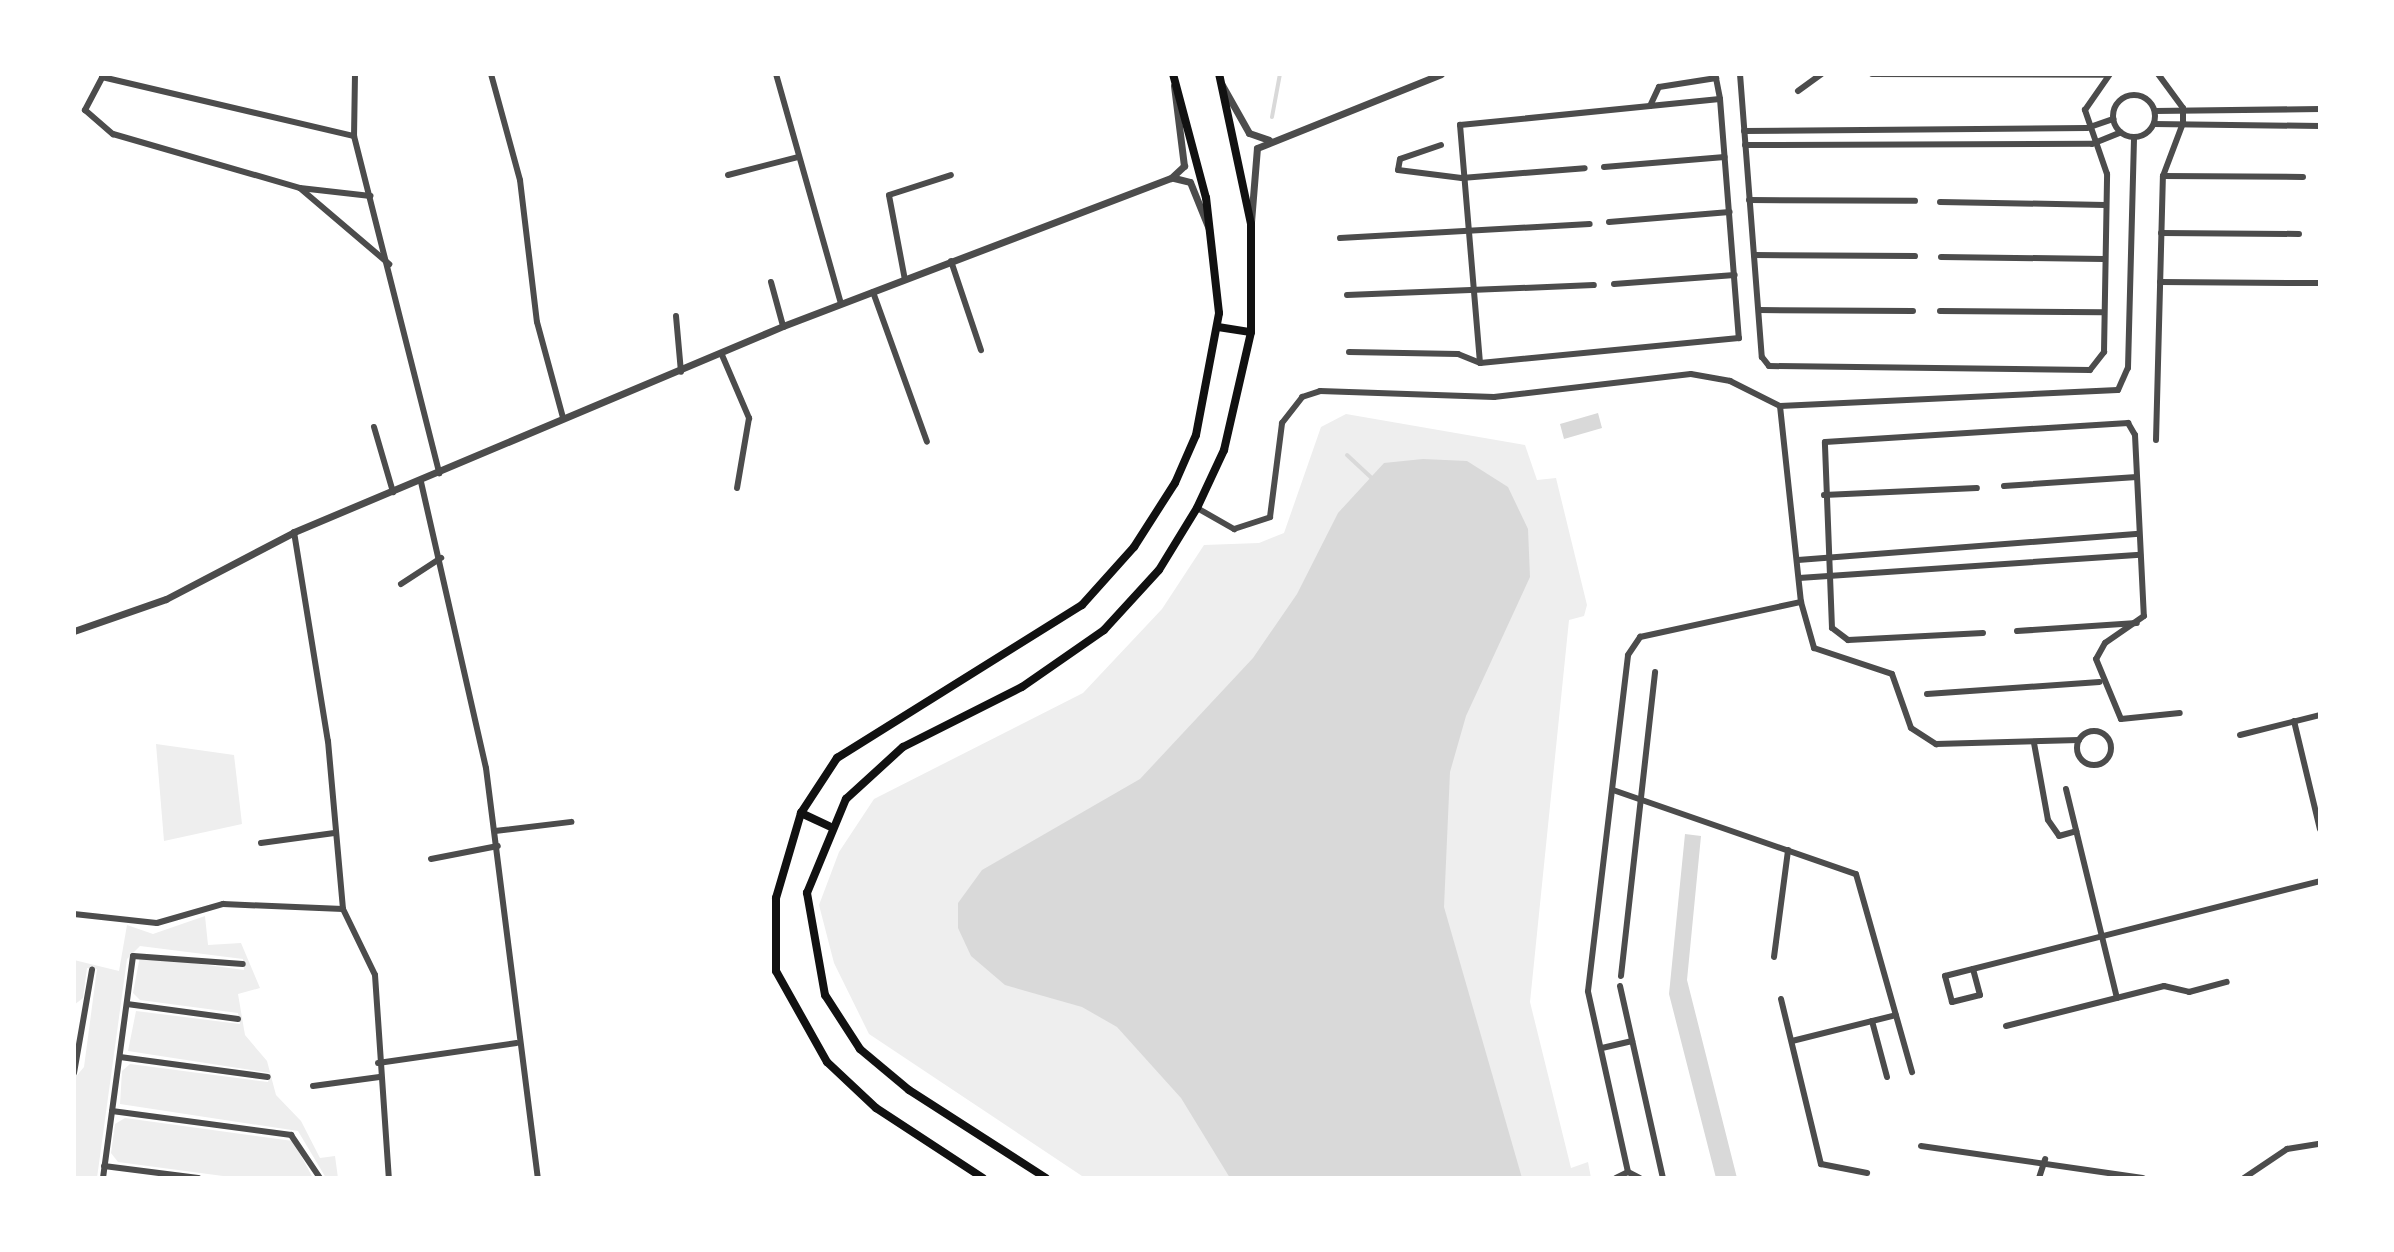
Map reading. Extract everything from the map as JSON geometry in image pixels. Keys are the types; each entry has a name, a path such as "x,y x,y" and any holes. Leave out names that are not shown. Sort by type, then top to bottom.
{"main road":[{"path":"983,1178 972,1175 840,1076 792,1011 776,971 774,905 801,813 818,780 861,737 997,664 1070,613 1134,547 1196,435 1218,327 1213,238 1173,77"},
{"path":"1046,1178 909,1090 840,1025 808,927 807,893 829,826 846,799 903,747 1022,687 1104,630 1159,570 1197,508 1224,450 1251,332 1251,224 1220,78"},
{"path":"1218,327 1251,332"},
{"path":"801,813 829,826"}],"street":[{"path":"353,74 354,136 389,264 439,473"},
{"path":"491,74 520,180 537,322 563,418"},
{"path":"776,74 841,303"},
{"path":"1251,224 1253,156 1269,140 1441,74"},
{"path":"1740,74 1759,310 1769,366 2090,370 2104,352 2107,174 2087,128 2087,100 2110,74"},
{"path":"1798,91 1821,74"},
{"path":"1872,74 2110,74"},
{"path":"2156,440 2163,176 2183,123 2183,108 2158,74"},
{"path":"354,136 103,75 85,110 113,134 300,188 371,196"},
{"path":"74,631 223,574 294,532 421,482 563,418 722,355 783,326 1171,178 1184,166 1173,77"},
{"path":"1220,78 1249,133 1269,140"},
{"path":"1349,352 1458,354 1480,363 1613,355 1735,341 1741,334 1716,78 1658,88 1650,106"},
{"path":"1744,131 2087,128 2113,119 2124,97 2137,95 2155,111 2183,108 2320,109"},
{"path":"1480,363 1457,131 1463,123 1720,99"},
{"path":"2154,124 2155,111"},
{"path":"2113,119 2121,132 2134,137"},
{"path":"2134,137 2154,124 2320,126"},
{"path":"1745,145 2092,144 2121,132"},
{"path":"1197,508 1234,529 1270,517 1282,423 1308,394 1494,397 1691,374 1730,381 1780,406 2118,390 2128,368 2134,137"},
{"path":"1441,145 1400,159 1398,170 1462,178 1585,168"},
{"path":"728,175 798,157"},
{"path":"1604,167 1725,157"},
{"path":"905,280 889,195 951,175"},
{"path":"2163,176 2303,177"},
{"path":"1171,178 1194,187 1213,238"},
{"path":"300,188 389,264"},
{"path":"1749,200 1915,201"},
{"path":"1940,202 2105,205"},
{"path":"1609,222 1730,212"},
{"path":"1340,238 1468,234 1590,224"},
{"path":"2161,233 2299,234"},
{"path":"1754,255 1915,256"},
{"path":"1941,257 2104,259"},
{"path":"951,261 981,350"},
{"path":"1614,284 1735,275"},
{"path":"771,282 783,326"},
{"path":"2160,282 2320,283"},
{"path":"1347,295 1475,295 1594,285"},
{"path":"873,292 927,442"},
{"path":"1759,310 1913,311"},
{"path":"1940,311 2103,312"},
{"path":"676,316 681,372"},
{"path":"722,355 749,418 737,488"},
{"path":"1612,369 1613,381"},
{"path":"1780,406 1801,602 1814,648 1898,680 1919,737 1936,744 2079,740 2087,732 2106,735 2109,756 2089,765 2080,759 2079,740"},
{"path":"1983,633 1839,635 1827,576 1822,450 1833,436 2132,426 2137,477 2140,622"},
{"path":"374,427 393,492"},
{"path":"2004,486 2137,477"},
{"path":"421,482 441,558 498,846 517,1043 538,1178"},
{"path":"1824,495 1977,488"},
{"path":"294,532 328,741 343,909 375,975 378,1063 389,1178"},
{"path":"1798,560 2139,534"},
{"path":"1799,578 2140,555"},
{"path":"401,584 441,558"},
{"path":"1628,1172 1588,985 1632,645 1662,631 1801,602"},
{"path":"2017,631 2140,622"},
{"path":"2140,622 2098,650 2100,682 2121,719 2180,713"},
{"path":"1621,976 1655,672"},
{"path":"1927,694 2100,682"},
{"path":"2240,735 2320,715"},
{"path":"2294,721 2320,829"},
{"path":"2034,743 2048,820 2059,836 2076,831"},
{"path":"2066,789 2117,998"},
{"path":"1613,790 1639,794 1860,878 1912,1072"},
{"path":"495,831 571,822"},
{"path":"261,843 334,833"},
{"path":"431,859 498,846"},
{"path":"1774,957 1788,850"},
{"path":"1973,969 1980,995 1952,1002 1945,976 2320,881"},
{"path":"74,914 157,923 223,904 343,909"},
{"path":"103,1178 127,1004 138,952 243,964"},
{"path":"74,1073 92,970"},
{"path":"2006,1026 2117,998 2227,982"},
{"path":"1620,986 1663,1178"},
{"path":"1781,999 1821,1164 1867,1173"},
{"path":"127,1004 238,1019"},
{"path":"74,1010 85,1012"},
{"path":"1792,1041 1896,1015"},
{"path":"1872,1021 1887,1077"},
{"path":"1602,1048 1632,1041"},
{"path":"378,1063 517,1043"},
{"path":"120,1057 268,1077"},
{"path":"313,1086 379,1077"},
{"path":"112,1111 291,1135 320,1178"},
{"path":"2244,1178 2287,1149 2320,1144"},
{"path":"1921,1146 1968,1157 2045,1159 2143,1178"},
{"path":"2039,1178 2045,1159"},
{"path":"104,1166 198,1178"},
{"path":"1616,1178 1628,1172"},
{"path":"1628,1172 1640,1178"}],"shaded area":[{"path":"1598,413 1602,428 1564,439 1560,424"},
{"path":"1346,414 1525,445 1537,480 1556,478 1587,605 1584,616 1569,620 1530,1002 1571,1168 1588,1162 1591,1178 1085,1178 869,1034 834,963 819,905 839,852 874,799 1083,693 1162,609 1204,545 1259,543 1284,533 1321,427"},
{"path":"1423,459 1467,461 1508,487 1528,529 1530,577 1466,716 1450,772 1444,907 1522,1178 1230,1178 1181,1098 1117,1027 1082,1007 1005,985 971,956 958,928 958,903 982,870 1140,779 1253,658 1297,594 1338,513 1384,463"},
{"path":"156,744 234,755 242,824 164,841"},
{"path":"1685,834 1701,836 1687,980 1737,1178 1716,1178 1669,994"},
{"path":"205,916 208,945 241,943 260,988 238,994 245,1035 267,1061 276,1095 301,1121 320,1158 335,1156 338,1178 326,1178 298,1131 120,1104 122,1071 130,1064 268,1082 270,1073 128,1051 136,1011 240,1024 238,1013 140,1000 133,993 140,956 244,970 243,959 140,946 127,959 97,1178 74,1178 74,1079 84,1067 97,969 87,968 83,998 74,1005 74,960 119,971 127,925 153,934"},
{"path":"125,1118 293,1141 313,1178 238,1178 118,1162 111,1153 115,1124"}],"waterway":[{"path":"1272,117 1280,74"},
{"path":"1347,455 1371,477"}]}
